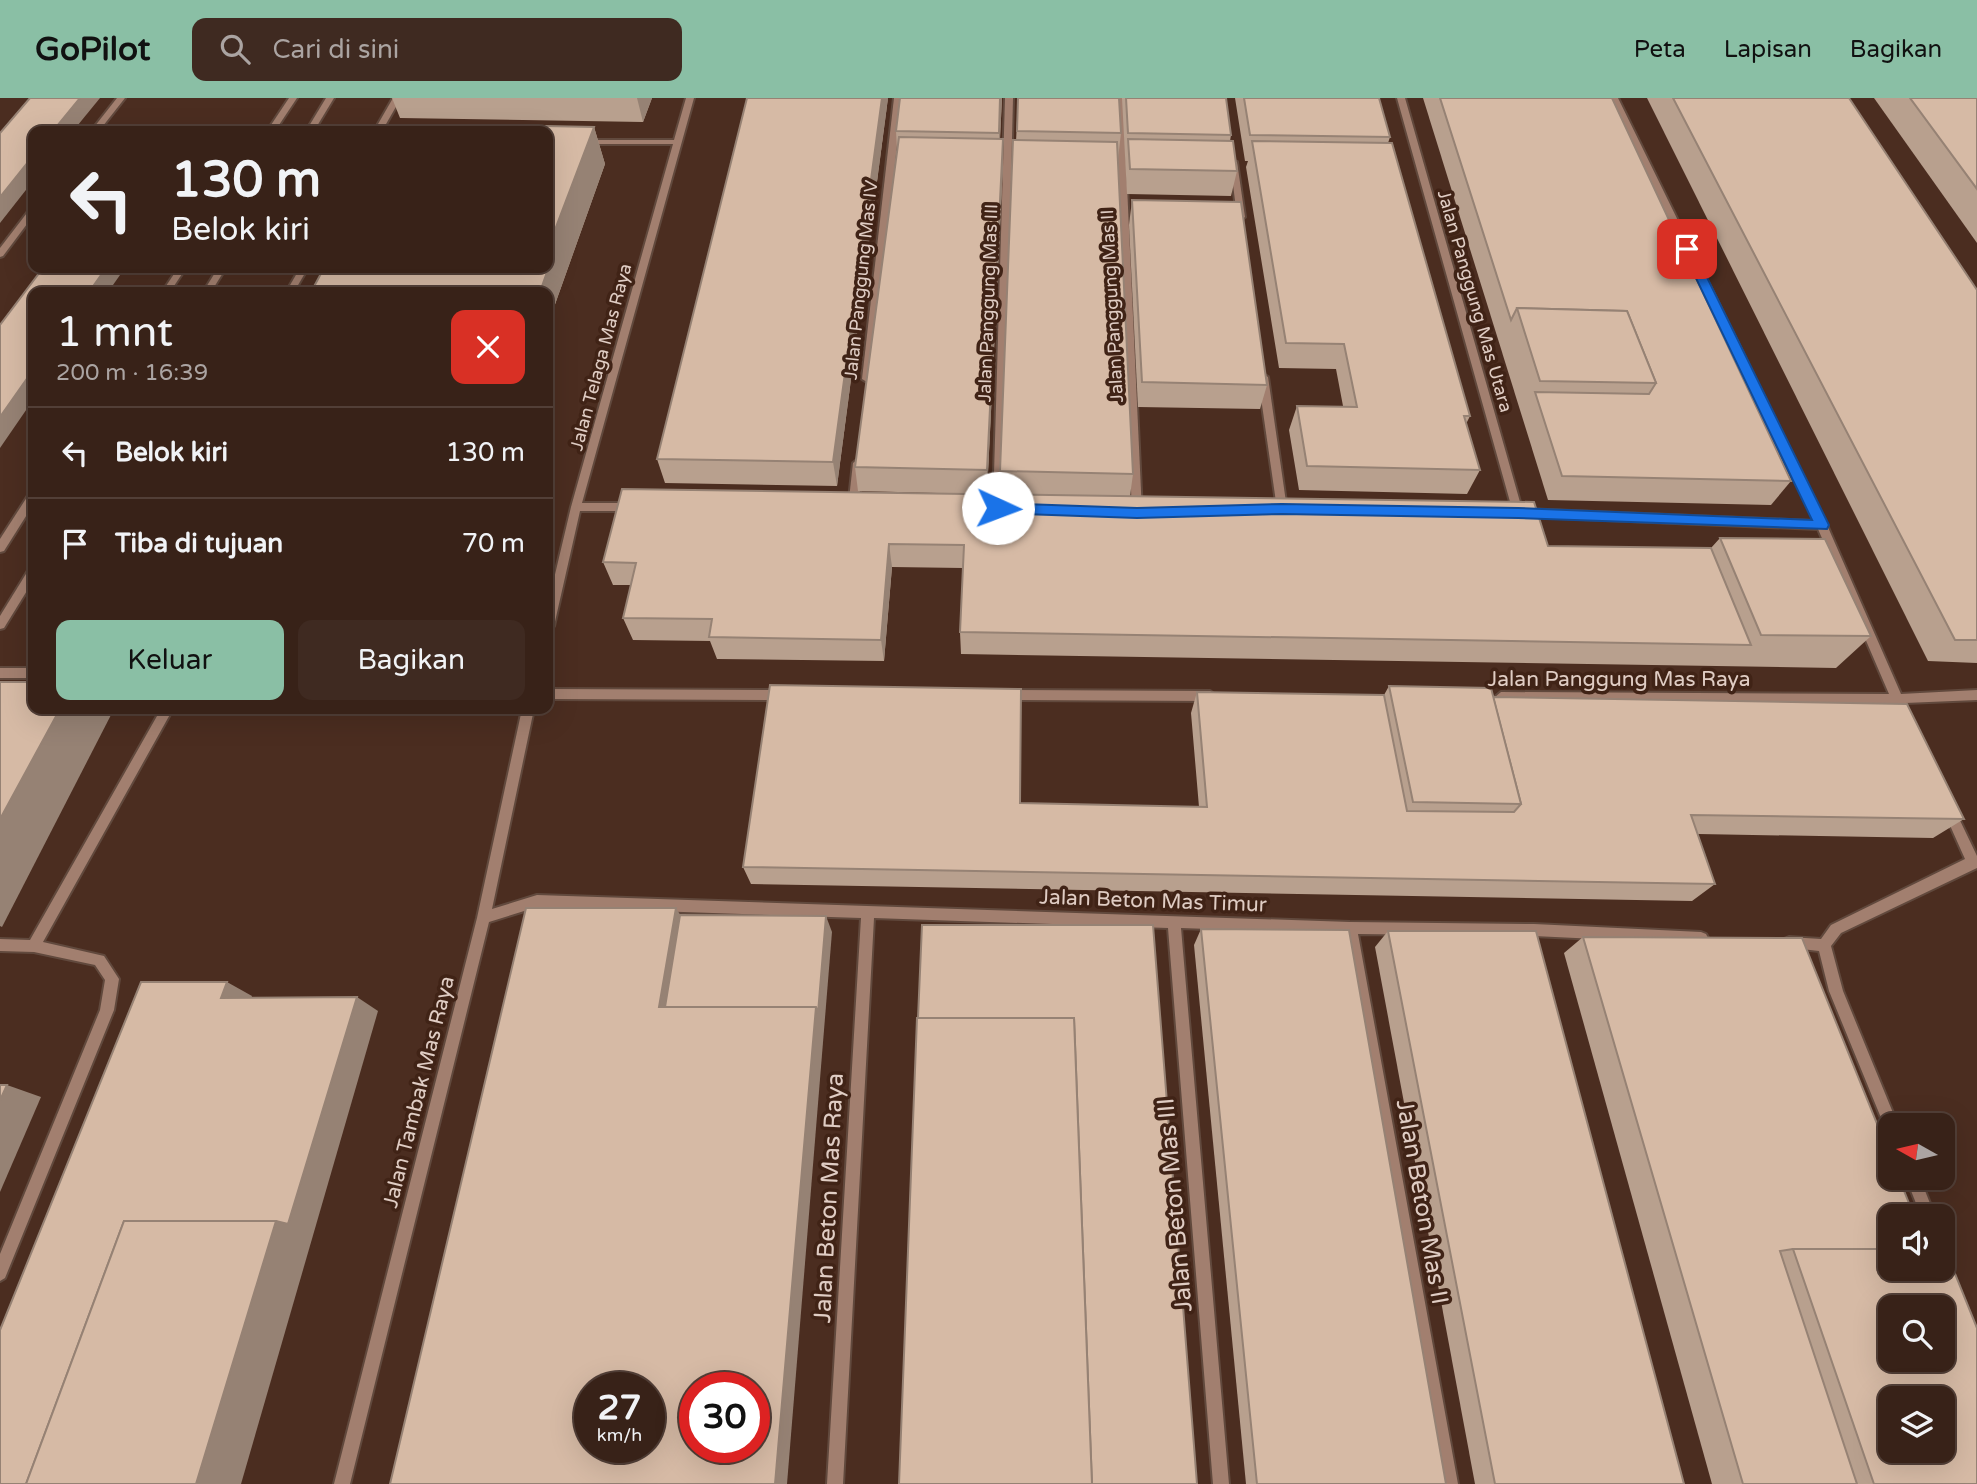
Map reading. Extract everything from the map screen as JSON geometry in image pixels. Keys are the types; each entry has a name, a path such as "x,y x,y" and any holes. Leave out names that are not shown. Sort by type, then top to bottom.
{"street":[{"path":"99,126 121,98"},
{"path":"274,126 293,98"},
{"path":"313,126 330,98"},
{"path":"381,126 397,98"},
{"name":"Jalan Telaga Mas Raya","path":"553,605 576,507 675,142 690,98"},
{"name":"Jalan Panggung Mas IV","path":"866,387 898,98"},
{"name":"Jalan Panggung Mas III","path":"998,508 1009,98"},
{"name":"Jalan Panggung Mas II","path":"1119,98 1137,513"},
{"name":"Jalan Panggung Mas Utara","path":"1402,98 1518,513"},
{"path":"1614,98 1822,525 1899,705"},
{"path":"573,142 675,142"},
{"path":"1231,151 1243,233"},
{"path":"890,160 903,160"},
{"path":"995,160 1021,161"},
{"path":"1109,162 1136,162"},
{"path":"1219,164 1233,164"},
{"path":"0,254 28,218"},
{"path":"1262,371 1282,509"},
{"path":"853,508 859,454"},
{"path":"0,548 28,505"},
{"path":"576,507 645,507"},
{"path":"839,508 867,508"},
{"path":"985,508 1012,509"},
{"path":"1269,509 1296,509"},
{"path":"1123,513 1150,513"},
{"path":"1504,513 1822,525"},
{"path":"0,625 28,580"},
{"path":"0,673 28,673"},
{"path":"553,694 798,695"},
{"path":"993,695 1229,696"},
{"name":"Jalan Panggung Mas Raya","path":"1493,697 1899,705 1977,695"},
{"path":"34,946 164,714"},
{"name":"Jalan Tambak Mas Raya","path":"342,1484 484,918 527,714"},
{"path":"1824,945 1836,929 1975,862 1942,794"},
{"name":"Jalan Beton Mas Timur","path":"484,918 537,901 1536,936 1714,939"},
{"name":"Jalan Beton Mas Raya","path":"835,1484 868,914"},
{"name":"Jalan Beton Mas III","path":"1174,923 1221,1484"},
{"name":"Jalan Beton Mas II","path":"1350,928 1450,1484"},
{"path":"1769,942 1824,945"},
{"path":"0,945 34,946 99,960 112,979 107,1010 0,1273"},
{"path":"1824,945 1836,991 1886,1113"}],"building":[{"path":"30,98 80,98 57,126 28,126 28,162 0,197 0,133"},
{"path":"747,98 882,98 833,462 657,459"},
{"path":"900,98 1000,98 999,133 896,131"},
{"path":"1018,98 1119,98 1121,133 1017,131"},
{"path":"1126,98 1226,98 1231,135 1128,133"},
{"path":"1244,98 1379,98 1390,137 1250,135"},
{"path":"1440,98 1612,98 1791,481 1562,476 1535,392 1649,394 1656,383 1627,311 1517,308 1511,320"},
{"path":"1673,98 1849,98 1977,290 1977,640 1955,640"},
{"path":"1910,98 1977,98 1977,189"},
{"path":"553,126 594,127 553,235"},
{"path":"899,137 1003,139 987,470 855,467"},
{"path":"1128,139 1233,141 1237,171 1130,169"},
{"path":"1013,140 1117,142 1133,474 1000,471"},
{"path":"1252,141 1392,143 1470,416 1464,416 1480,470 1307,466 1297,406 1357,407 1344,344 1286,343"},
{"path":"1132,200 1241,202 1267,385 1142,382"},
{"path":"39,273 102,273 93,287 29,287"},
{"path":"321,273 547,273 542,287 314,287"},
{"path":"28,288 28,377 0,417 0,325"},
{"path":"1517,308 1627,311 1656,383 1540,381"},
{"path":"622,489 1534,502 1548,546 1711,548 1751,645 960,632 964,545 889,544 881,640 709,637 712,619 623,618 636,563 603,562"},
{"path":"1720,538 1825,539 1871,636 1761,635"},
{"path":"0,682 28,682 28,714 57,714 0,819"},
{"path":"770,685 1021,689 1020,803 1207,807 1197,692 1384,695 1407,811 1514,812 1521,804 1493,697 1907,704 1964,819 1691,815 1715,884 743,867"},
{"path":"1389,686 1491,688 1521,804 1413,802"},
{"path":"526,908 676,908 659,1007 816,1007 775,1484 390,1484"},
{"path":"680,915 826,916 818,1013 816,1007 665,1007"},
{"path":"922,925 1153,925 1197,1484 1092,1484 1074,1018 918,1018"},
{"path":"1201,929 1349,930 1446,1484 1257,1484"},
{"path":"1388,931 1536,931 1684,1484 1495,1484"},
{"path":"1583,937 1802,938 1878,1126 1878,1190 1904,1190 1909,1204 1878,1204 1878,1249 1780,1251 1857,1484 1743,1484"},
{"path":"141,982 227,982 221,998 357,997 288,1224 276,1221 124,1221 26,1484 0,1484 0,1330"},
{"path":"917,1018 1074,1018 1092,1484 899,1484"},
{"path":"0,1085 7,1085 0,1100"},
{"path":"124,1221 276,1221 196,1484 26,1484"},
{"path":"1793,1249 1878,1249 1878,1281 1955,1281 1955,1274 1977,1328 1977,1484 1874,1484"}],"route":[{"path":"998,508 1137,513 1282,509 1518,513 1822,525 1687,249"}]}
